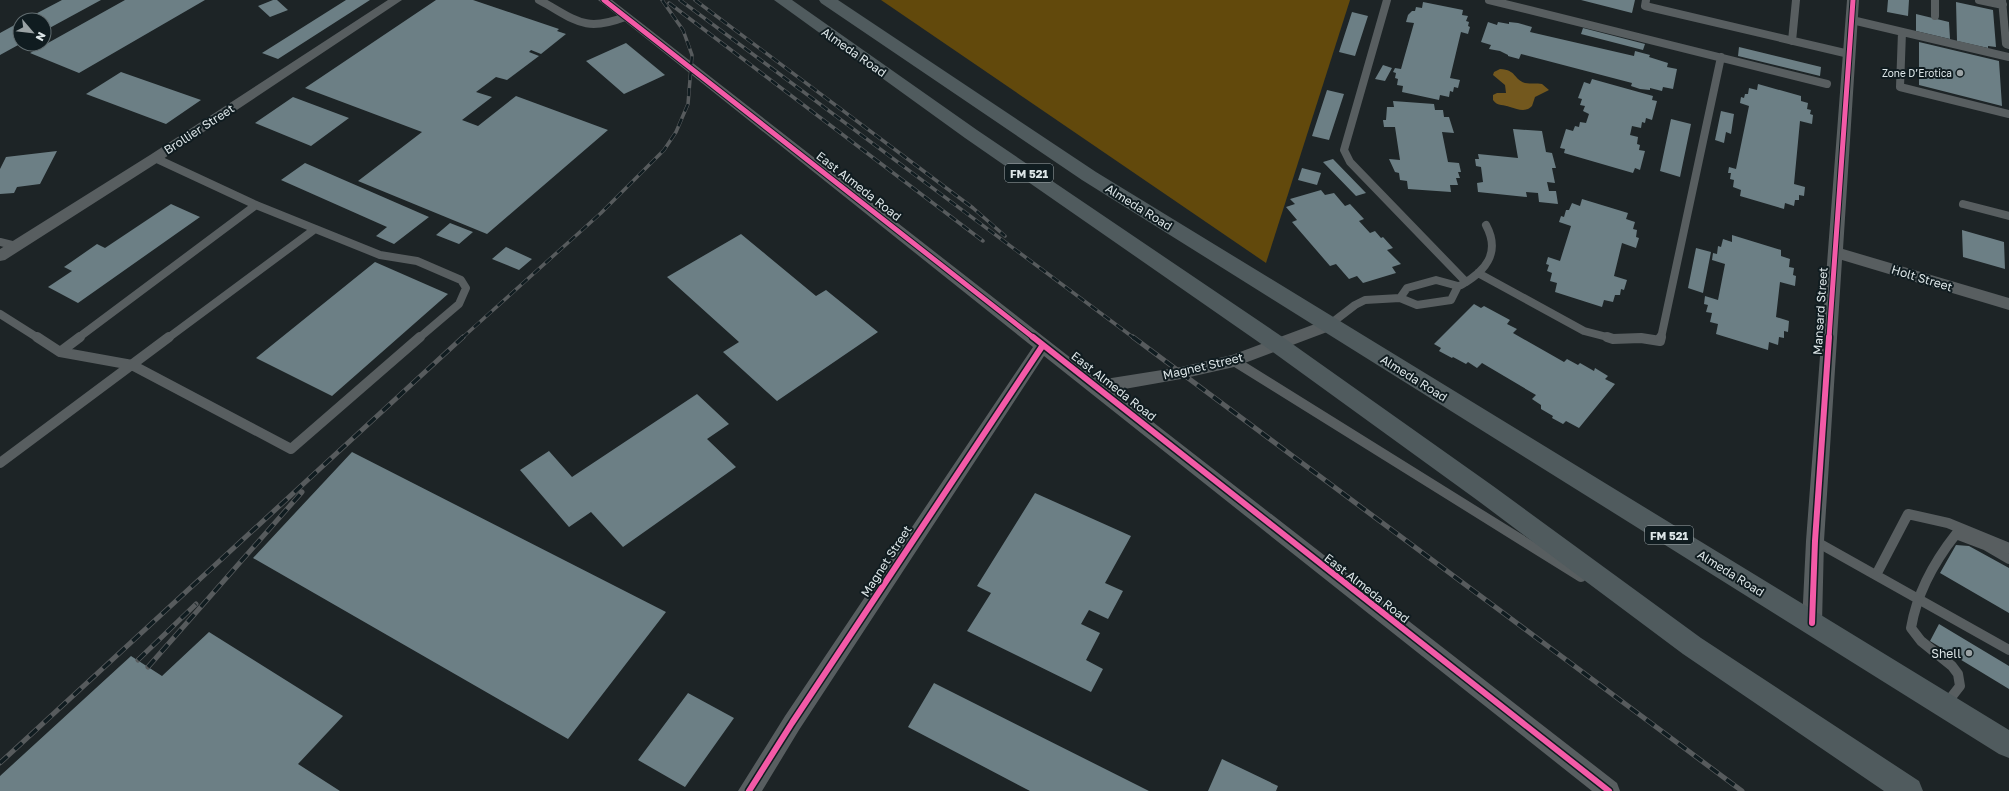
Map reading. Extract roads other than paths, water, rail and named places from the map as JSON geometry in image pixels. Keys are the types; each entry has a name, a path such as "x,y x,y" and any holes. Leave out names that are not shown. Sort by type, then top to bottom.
{"main road":[{"name":"Almeda Road","path":"782,0 971,134 1277,344 1473,484 1692,646 1909,791"},
{"name":"Almeda Road","path":"827,0 1089,176 2009,745"}],"street":[{"name":"Brollier Street","path":"0,256 155,158 396,0"},
{"name":"East Almeda Road","path":"604,0 1609,791"},
{"name":"Mansard Street","path":"1812,623 1815,541 1853,0"},
{"name":"Holt Street","path":"1835,252 2009,304"},
{"name":"Magnet Street","path":"1097,387 1181,373 1234,360 1329,325"},
{"name":"Magnet Street","path":"749,791 1043,345"}],"lane":[{"path":"539,0 576,20 588,24 600,25 625,17"},
{"path":"1387,0 1344,150 1350,162 1466,282"},
{"path":"1489,0 1827,84"},
{"path":"1646,0 1645,6 1849,54"},
{"path":"1792,41 1796,0"},
{"path":"1935,0 1935,16"},
{"path":"1979,0 2002,3 2006,44 2009,45"},
{"path":"1852,20 2009,57"},
{"path":"1902,32 1900,87 2009,114"},
{"path":"1478,272 1584,331 1613,339 1641,338 1660,341 1721,57"},
{"path":"0,314 60,352 132,365 291,449 459,304 466,288 461,280 417,261 380,255 256,205 155,158"},
{"path":"1963,204 2009,216"},
{"path":"60,352 256,205"},
{"path":"1329,325 1360,302 1371,299 1400,298 1417,305 1452,300 1458,286 1466,282 1478,272 1492,250 1491,234 1486,225"},
{"path":"0,463 315,229"},
{"path":"0,242 16,246"},
{"path":"1400,298 1407,288 1436,280 1458,286"},
{"path":"1234,360 1692,646"},
{"path":"1876,575 1908,514 1948,523 2009,548"},
{"path":"1946,705 1960,686 1958,674 1952,666 1921,641 1911,628 1912,615 1939,555 1956,534 2009,559"},
{"path":"1815,541 2009,650"}],"railway":[{"path":"462,338 601,213 664,150 676,132 688,104 692,55 683,30 662,0"},
{"path":"680,0 1134,338"},
{"path":"695,0 973,208 1005,236"},
{"path":"669,3 983,241"},
{"path":"0,763 463,337"},
{"path":"1133,337 1742,791"},
{"path":"148,667 302,492"},
{"path":"138,660 196,604"}],"place":[{"name":"Zone D’Erotica","path":"1960,73"},
{"name":"Shell","path":"1969,653"}]}
